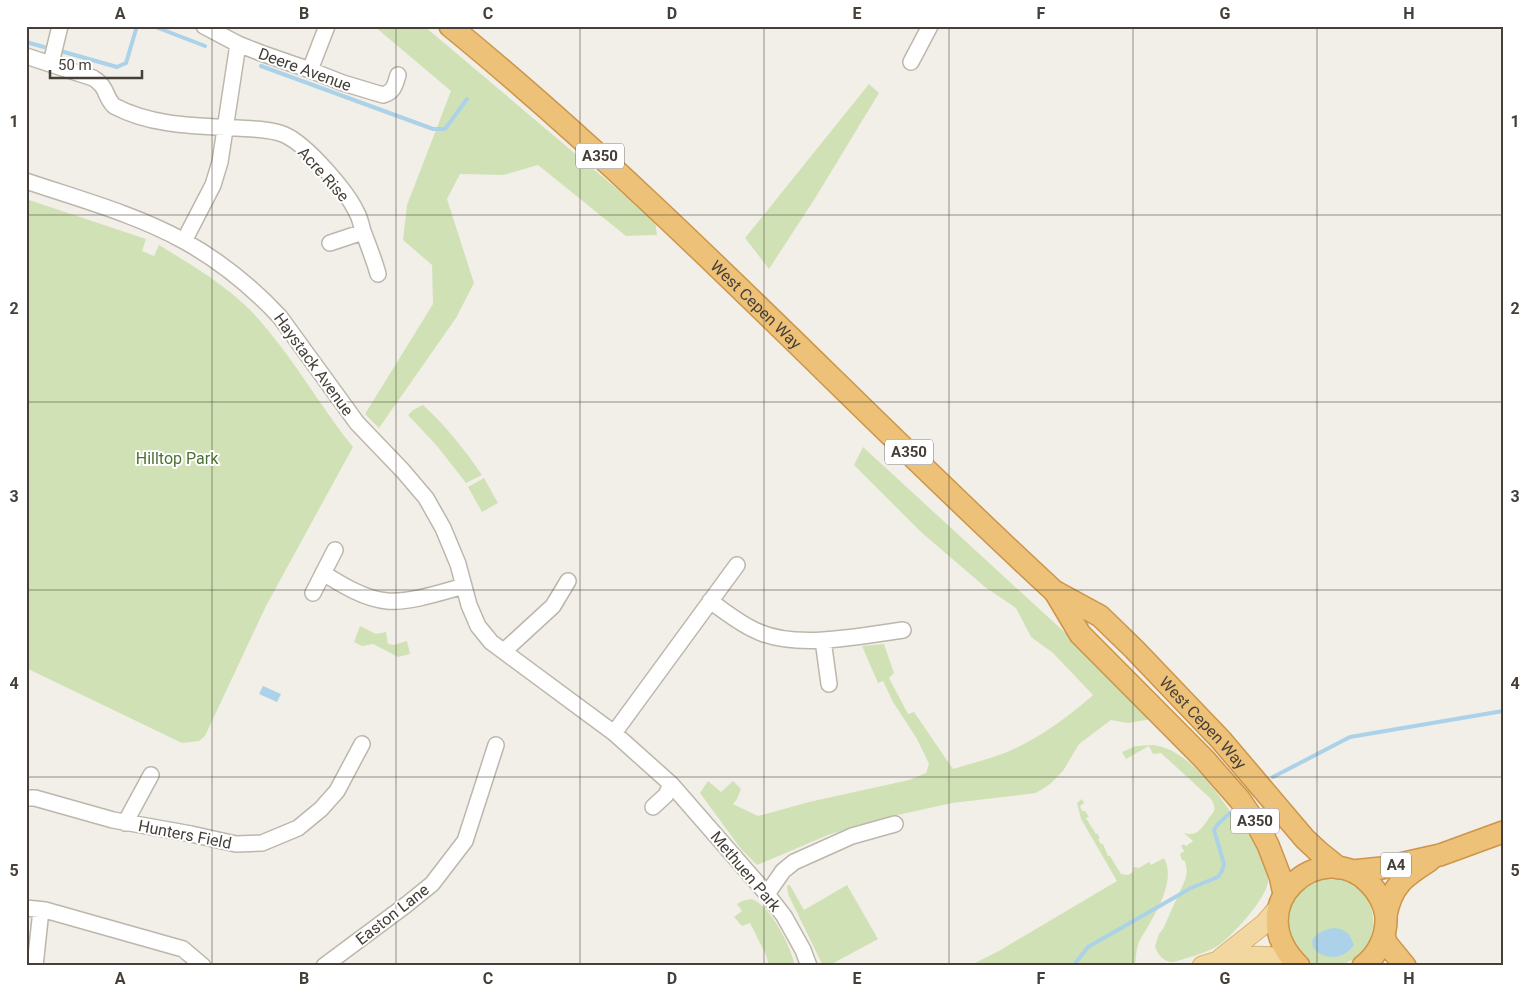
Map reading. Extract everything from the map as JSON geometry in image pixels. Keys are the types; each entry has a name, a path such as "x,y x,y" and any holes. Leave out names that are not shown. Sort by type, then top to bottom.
{"highway":[{"name":"West Cepen Way","path":"450,26 569,128 662,212 1054,591 1080,634 1205,760 1240,800 1259,828 1280,876 1281,901 1277,924 1280,940 1288,954 1299,966"},
{"name":"West Cepen Way","path":"1054,591 1100,616 1134,649 1221,740 1318,852 1365,878 1375,889 1382,901 1386,915"},
{"name":"A4","path":"1346,869 1382,868 1440,855 1503,832"},
{"name":"A4","path":"1386,915 1389,899 1398,885 1414,871 1440,855"},
{"path":"1281,901 1295,881 1309,872 1326,867 1346,869"},
{"path":"1363,966 1378,951 1384,937 1386,915"},
{"path":"1384,937 1387,944 1405,966"}],"main road":[{"path":"1220,959 1264,924 1281,901"},
{"path":"1202,966 1220,959 1245,957 1283,958 1299,966"}],"street":[{"path":"51,63 60,26"},
{"name":"Deere Avenue","path":"204,26 238,44 342,83 383,95 390,94 398,75"},
{"path":"310,70 327,26"},
{"path":"911,62 930,26"},
{"path":"184,241 213,185 220,162 238,44"},
{"name":"Acre Rise","path":"26,56 93,78 102,83 110,102 119,108 156,120 179,125 286,135 303,148 344,192 357,212 378,274"},
{"name":"Haystack Avenue","path":"26,181 155,227 184,241 245,282 280,317 356,423 403,471 426,498 443,528 458,564 469,605 478,626 491,642 504,651"},
{"path":"330,244 363,232"},
{"path":"313,594 335,550"},
{"path":"614,733 737,565"},
{"path":"323,573 365,595 387,601 402,601 464,586"},
{"path":"504,651 553,606 568,581"},
{"path":"710,601 738,621 759,632 773,636 823,640 903,630"},
{"path":"823,640 829,684"},
{"name":"Methuen Park","path":"504,651 614,733 671,784 767,894 792,928 809,966"},
{"name":"Hunters Field","path":"26,798 35,798 125,823 236,844 262,843 298,828 321,810 337,791 362,744"},
{"name":"Easton Lane","path":"324,966 432,884 465,841 496,745"},
{"path":"125,823 151,775"},
{"path":"653,807 666,795 671,784"},
{"path":"767,894 783,871 794,862 852,836 895,824"},
{"path":"35,966 34,909 183,949 203,966"}],"green space":[{"path":"374,26 424,26 655,221 657,235 626,236 538,165 504,175 460,174 447,199 474,283 456,318 379,428 365,414 433,304 432,265 403,240 407,205 451,91"},
{"path":"869,84 879,93 814,200 769,269 745,238"},
{"name":"Hilltop Park","path":"26,199 146,239 142,251 154,256 159,245 227,289 270,332 353,447 266,606 205,736 199,741 182,743 26,668"},
{"path":"423,405 454,438 482,475 466,483 437,446 408,415"},
{"path":"863,447 1158,718 1128,723 1111,720 1079,744 1063,771 1050,784 1036,793 952,803 884,818 828,835 757,865 741,849 700,793 708,781 721,792 733,781 741,789 733,804 758,816 809,802 909,780 926,773 929,764 917,739 893,702 883,681 878,683 862,646 884,644 894,673 889,678 908,714 914,712 953,769 1002,754 1026,743 1061,721 1093,695 1053,653 1031,637 1016,608 985,587 921,532 854,465"},
{"path":"484,478 498,503 482,512 468,487"},
{"path":"360,626 376,634 386,632 388,644 394,645 407,641 410,654 398,657 373,644 362,646 354,642"},
{"path":"1153,745 1179,755 1191,764 1212,787 1238,822 1243,819 1260,849 1268,875 1266,889 1255,908 1230,935 1216,947 1195,956 1173,962 1161,957 1155,946 1185,880 1187,872 1185,861 1182,860 1180,854 1184,851 1181,846 1184,844 1186,846 1193,841 1184,833 1192,834 1200,829 1213,813 1214,807 1211,799 1161,753 1153,754 1149,746 1126,759 1122,752 1136,746"},
{"path":"1082,799 1084,803 1080,806 1082,811 1085,811 1089,817 1086,818 1121,874 1128,875 1133,872 1134,867 1139,868 1149,862 1151,865 1164,858 1168,879 1156,912 1139,942 1135,966 969,966 997,952 1117,881 1081,819 1077,803"},
{"path":"1322,876 1343,878 1359,889 1368,902 1373,916 1372,931 1368,944 1359,956 1345,963 1328,966 1317,965 1303,958 1286,938 1289,898"},
{"path":"790,885 804,910 847,885 878,939 828,966 823,966 788,894 787,886"},
{"path":"751,899 765,909 779,927 795,966 769,966 766,955 750,923 742,926 734,917 742,911 737,904"}],"water":[{"path":"263,686 281,694 277,702 259,694"},
{"path":"1333,928 1341,929 1349,934 1354,945 1345,954 1335,957 1325,956 1317,952 1313,946 1313,939 1319,933"}],"waterway":[{"path":"64,52 117,67 126,63 137,26"},
{"path":"153,26 205,46"},
{"path":"26,42 44,47"},
{"path":"261,66 433,129 445,129 467,99"},
{"path":"1273,777 1350,737 1503,711"},
{"path":"1073,966 1088,947 1191,888 1218,877 1224,864 1214,830 1230,813"}]}
